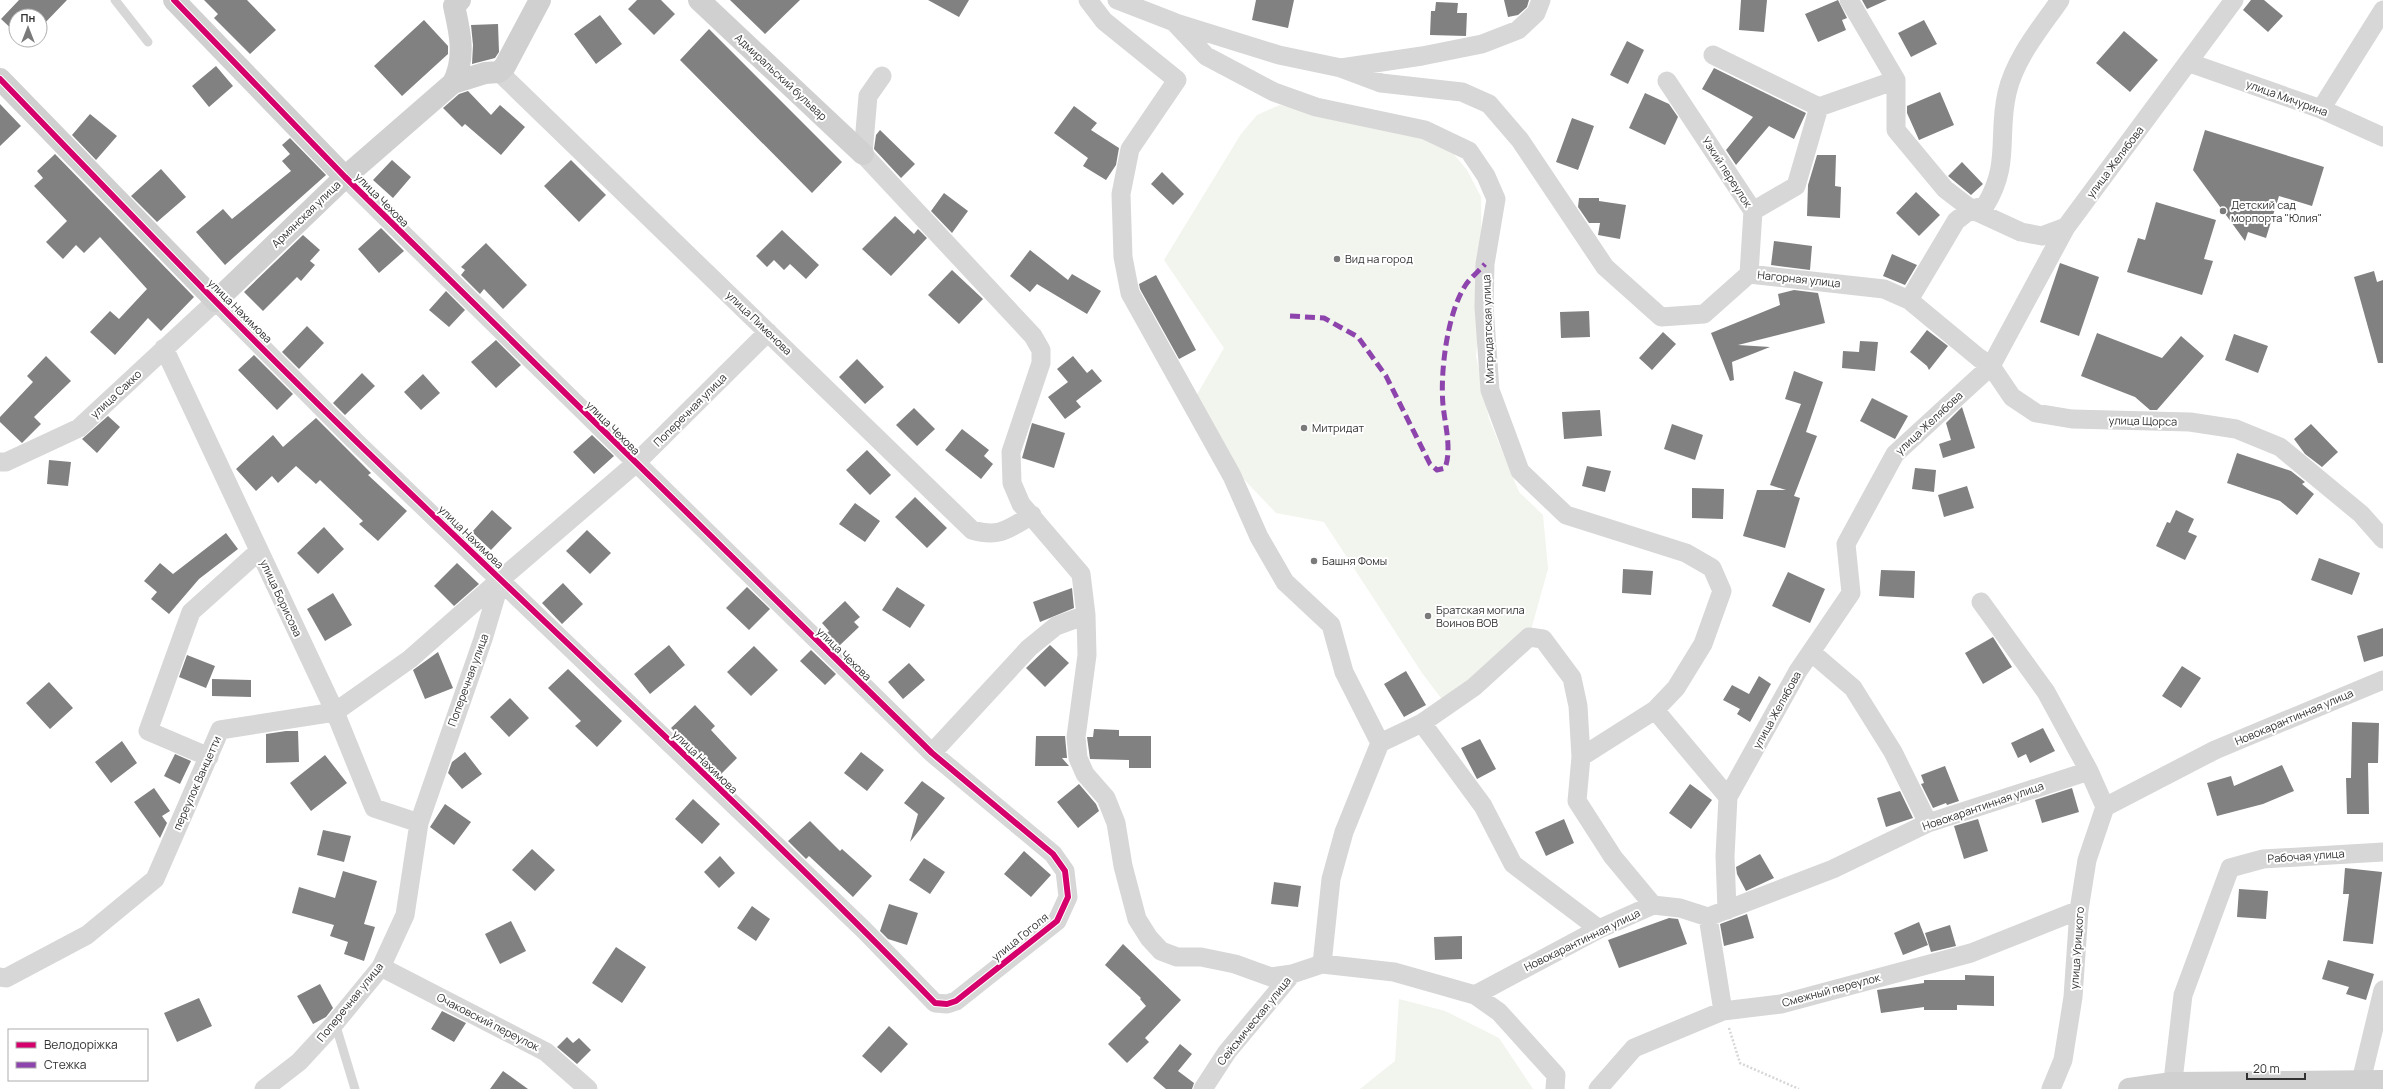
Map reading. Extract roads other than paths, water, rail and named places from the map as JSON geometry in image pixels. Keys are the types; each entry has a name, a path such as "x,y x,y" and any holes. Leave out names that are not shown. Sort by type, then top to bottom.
{"street":[{"name":"улица Чехова","path":"174,0 345,177 635,464 932,753 1053,854"},
{"path":"500,72 505,66 540,0"},
{"name":"Адмиральский бульвар","path":"698,0 862,154"},
{"path":"1088,0 1104,21 1178,80 1130,149 1122,194 1123,257 1130,293 1232,476 1260,537 1285,582 1331,625 1344,672 1380,743"},
{"name":"Митридатская улица","path":"1118,0 1174,22 1206,56 1274,92 1316,107 1425,130 1469,151 1486,176 1496,199 1485,264 1484,307 1490,390 1520,471 1566,515 1686,553 1712,568 1722,591 1703,644 1676,688 1655,710 1581,757"},
{"path":"1174,22 1279,55 1342,68 1422,56 1482,44 1518,30 1536,14 1542,0"},
{"path":"1849,0 1896,80 1896,130 1946,188 1971,209 2021,232 2042,236 2066,227"},
{"path":"1909,300 1956,221 1971,209 1985,206 1995,190 2001,171 2006,94 2014,68 2060,0"},
{"name":"улица Желябова","path":"1727,910 1725,856 1728,797 1798,670 1851,593 1846,544 1895,454 1991,366 2066,227 2190,63 2234,0"},
{"name":"Армянская улица","path":"216,301 345,177 452,82 460,69 460,35 454,2"},
{"path":"2321,109 2383,10"},
{"path":"1713,55 1819,107 1896,80"},
{"name":"улица Мичурина","path":"2190,63 2321,109 2383,138"},
{"name":"Нагорная улица","path":"1342,68 1381,83 1462,92 1489,104 1520,140 1604,266 1662,317 1704,314 1749,274 1884,289 1909,300"},
{"name":"Армянская улица","path":"452,82 485,73 500,72"},
{"name":"улица Пименова","path":"500,72 972,530 990,535 1006,530 1032,515"},
{"path":"882,76 868,96 862,154 1033,336 1041,350 1041,363 1011,452 1012,483 1021,504 1081,574 1086,615 1087,655 1076,737 1078,758 1086,774 1106,798 1116,823 1123,866 1137,919 1149,938 1161,951 1177,957 1201,957 1228,962 1271,976 1292,974 1322,964 1394,972 1475,995 1499,1012 1556,1075 1555,1089"},
{"name":"улица Нахимова","path":"0,79 216,301 354,440 501,579 864,930 935,1003"},
{"name":"Узкий переулок","path":"1667,81 1753,211 1749,274"},
{"path":"1753,211 1796,186 1819,107"},
{"name":"улица Щорса","path":"1909,300 1978,358 1991,366 2012,397 2036,413 2072,419 2190,422 2236,429 2280,447 2361,514 2383,540"},
{"name":"улица Сакко","path":"0,462 6,462 79,428 216,301"},
{"name":"Поперечная улица","path":"264,1089 299,1062 336,1023 381,967 405,915 419,823 483,639 501,579 635,464 768,332"},
{"name":"улица Борисова","path":"164,348 335,712 374,808 419,823"},
{"path":"209,757 148,731 191,612 259,551"},
{"name":"переулок Ванцетти","path":"0,977 6,978 88,935 155,879 220,730 335,712 410,659 501,579"},
{"path":"1982,602 2046,692 2089,771 2105,807"},
{"path":"932,753 1029,648 1056,626 1086,615"},
{"path":"1322,964 1330,879 1344,832 1380,743 1422,723 1474,687 1529,637 1543,639 1572,678 1578,706 1581,757 1577,801 1613,857 1654,905"},
{"path":"1811,652 1853,688 1893,752 1928,823"},
{"name":"Новокарантинная улица","path":"2105,807 2215,750 2383,680"},
{"path":"1655,710 1728,797"},
{"path":"1422,723 1483,806 1513,864 1599,929"},
{"name":"Новокарантинная улица","path":"1475,995 1599,929 1654,905 1680,908 1708,917 1833,869 1928,823 2089,771"},
{"name":"улица Урицкого","path":"2051,1089 2062,1060 2073,997 2079,910 2087,860 2105,807"},
{"name":"Рабочая улица","path":"2172,1086 2183,995 2230,868 2263,859 2383,852"},
{"name":"улица Гоголя","path":"935,1003 946,1004 956,1001 1056,921 1068,897 1064,871 1053,854"},
{"name":"Смежный переулок","path":"1598,1089 1634,1048 1723,1011 1781,1004 1970,953 2079,910"},
{"path":"1708,917 1723,1011"},
{"name":"Очаковский переулок","path":"381,967 546,1052 588,1089"},
{"name":"Сейсмическая улица","path":"1203,1089 1227,1052 1292,974"},
{"path":"2361,1081 2383,990"},
{"path":"2129,1089 2172,1086 2383,1081"}],"lane":[{"path":"115,0 148,42"},
{"path":"336,1023 355,1089"}],"place":[{"name":"Детский сад морпорта \"Юлия\"","path":"2223,211"},
{"name":"Вид на город","path":"1337,259"},
{"name":"Митридат","path":"1304,428"},
{"name":"Башня Фомы","path":"1314,561"},
{"name":"Братская могила Воинов ВОВ","path":"1428,616"}]}
